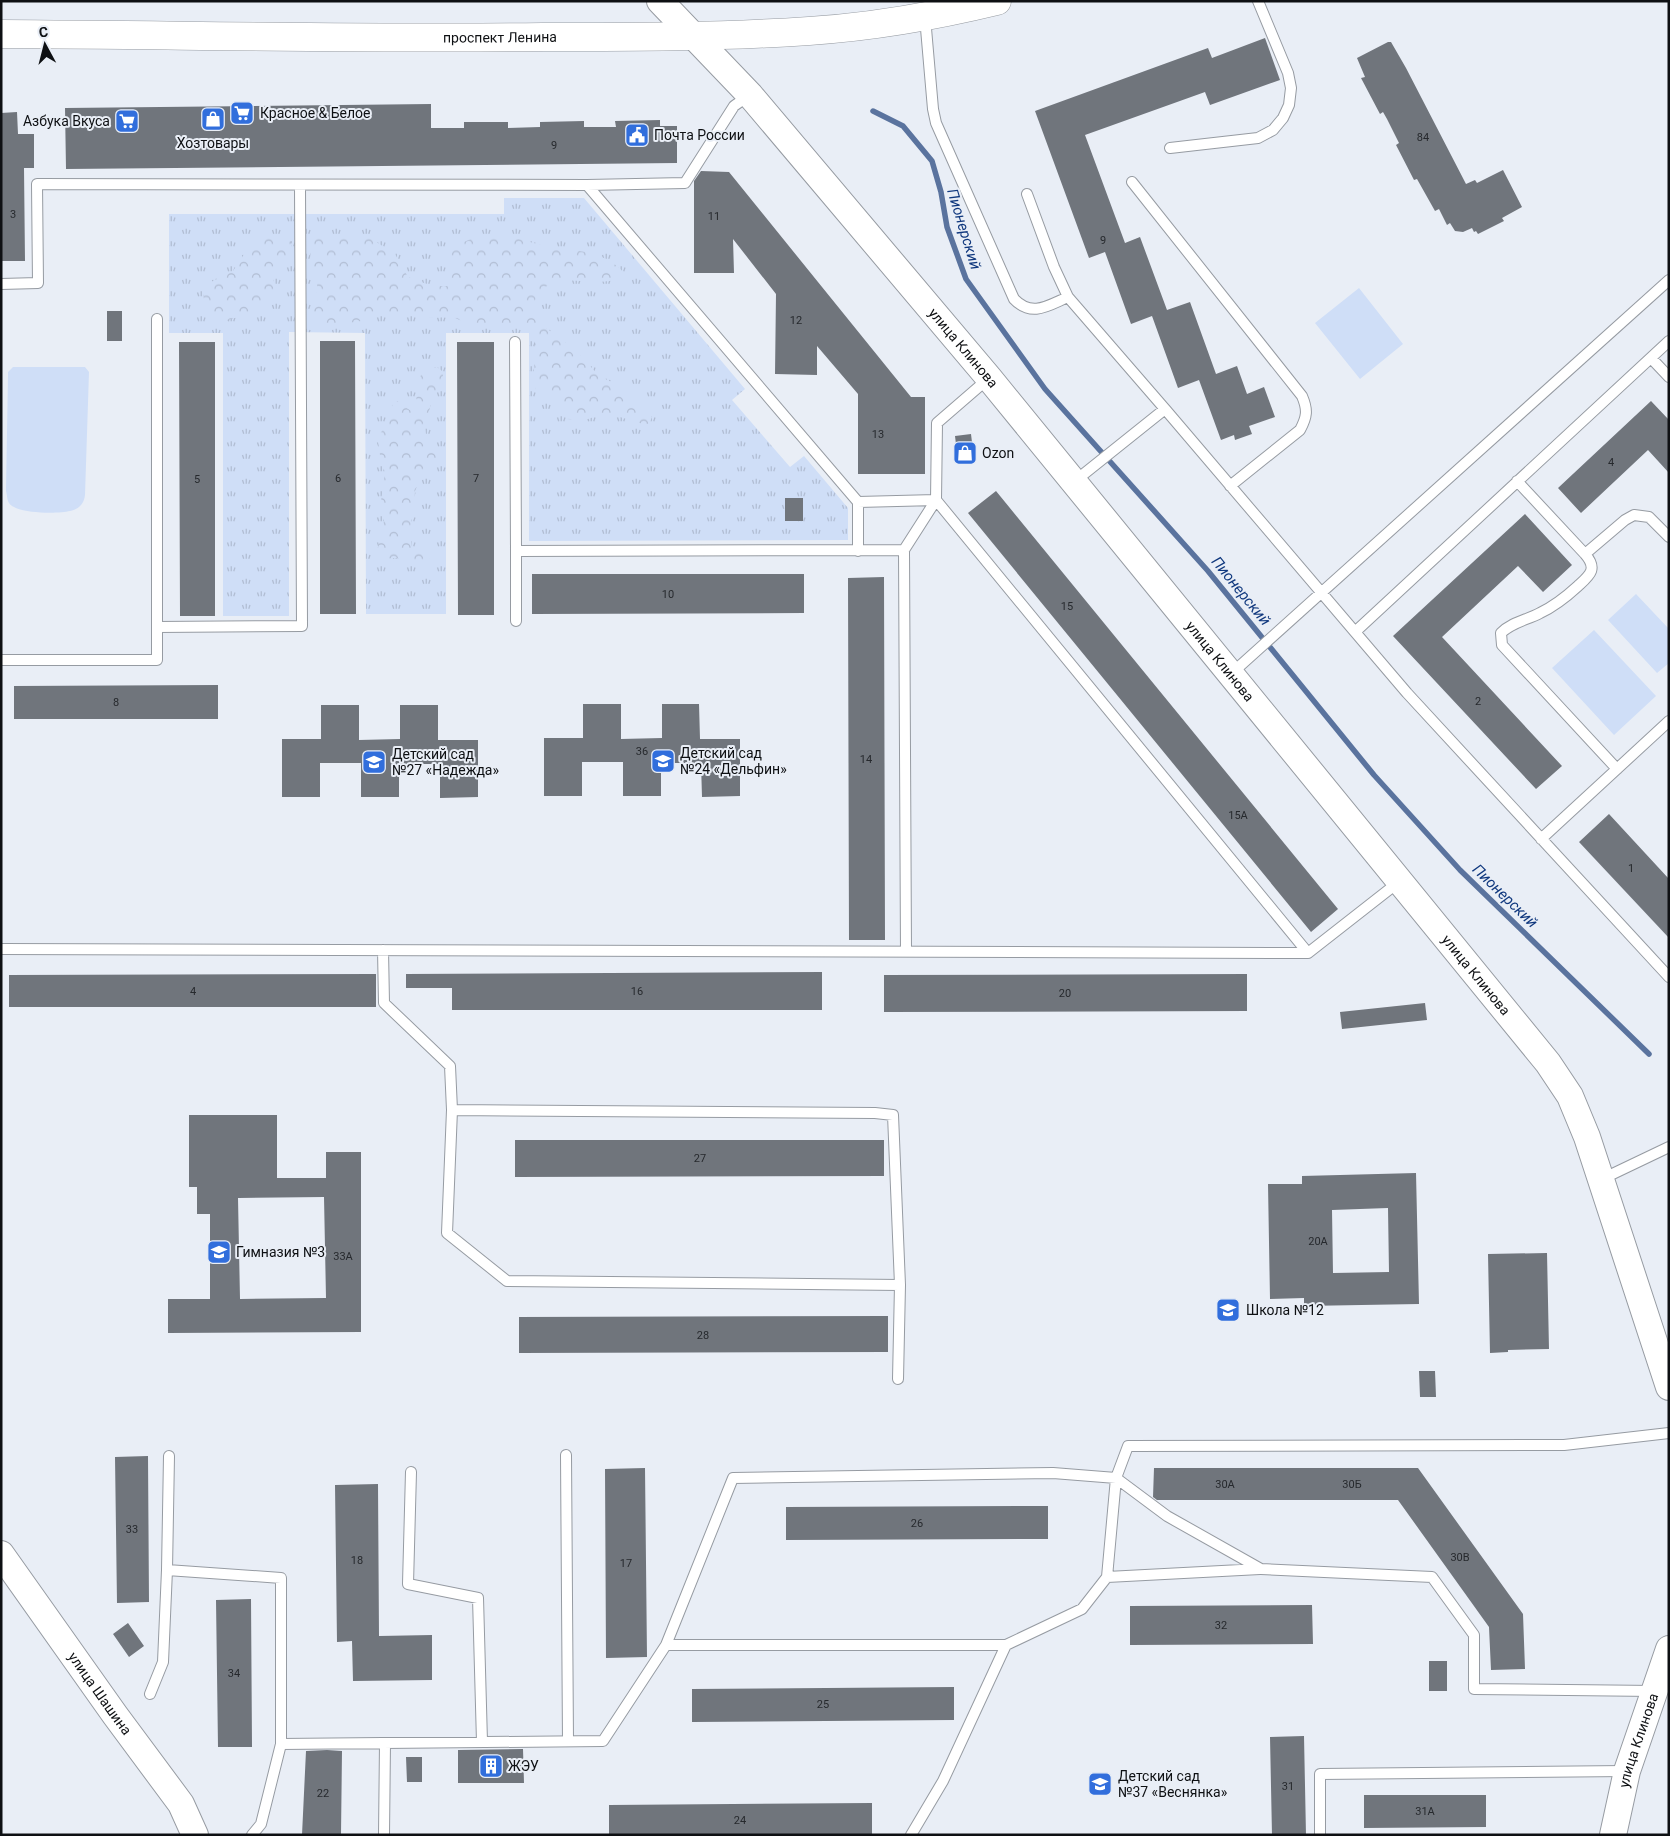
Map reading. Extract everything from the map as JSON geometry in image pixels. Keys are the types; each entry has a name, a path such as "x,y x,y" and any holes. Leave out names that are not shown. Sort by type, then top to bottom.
{"main road":[{"name":"проспект Ленина","path":"1,34 438,38 692,35 809,31 874,24 996,1"}],"street":[{"name":"улица Клинова","path":"660,1 750,94 989,378 1548,1063 1570,1096 1587,1137 1669,1387"},
{"name":"улица Шашина","path":"1,1554 115,1715 181,1804 195,1835"},
{"name":"улица Клинова","path":"1613,1835 1627,1771 1669,1649"}],"lane":[{"path":"1170,148 1258,138 1273,130 1283,118 1289,105 1291,88 1288,73 1258,1"},
{"path":"924,16 936,123 1014,299 1027,309 1040,309 1068,297"},
{"path":"1,284 38,283 37,184 588,185 685,183 734,106 750,94"},
{"path":"1132,182 1302,396 1307,408 1306,419 1300,430 1230,486"},
{"path":"157,627 302,626 300,185"},
{"path":"588,185 858,502 858,550"},
{"path":"1027,194 1046,248 1068,297 1407,693 1669,977"},
{"path":"1231,674 1669,280"},
{"path":"1,660 157,660 157,319"},
{"path":"1355,632 1669,341"},
{"path":"515,342 516,621"},
{"path":"1651,358 1669,377"},
{"path":"906,952 904,550 936,500 937,423 989,378"},
{"path":"1074,482 1165,409"},
{"path":"1518,481 1585,554 1592,565 1592,571 1562,601 1501,632 1502,645 1617,769"},
{"path":"858,502 936,500"},
{"path":"936,500 1308,953"},
{"path":"1585,554 1625,520 1634,515 1649,517 1669,537"},
{"path":"516,551 904,550"},
{"path":"1541,839 1669,721"},
{"path":"1,948 1308,953 1401,881"},
{"path":"383,950 384,1003 450,1066 452,1110 446,1234 507,1281 900,1285"},
{"path":"452,1110 893,1114 900,1285 898,1379"},
{"path":"1601,1180 1669,1147"},
{"path":"666,1645 1006,1645 1082,1610 1108,1577 1116,1478 1128,1446 1564,1445 1669,1433"},
{"path":"150,1694 163,1662 169,1456"},
{"path":"566,1456 568,1742"},
{"path":"411,1472 408,1584 478,1598 482,1742"},
{"path":"281,1744 603,1741 666,1645 733,1478 1053,1474 1116,1478 1167,1516 1262,1569"},
{"path":"1108,1577 1262,1569 1432,1577 1474,1635 1474,1689 1654,1690"},
{"path":"167,1570 281,1578 281,1744 261,1824 252,1835"},
{"path":"911,1835 943,1781 1006,1645"},
{"path":"384,1835 385,1743"},
{"path":"1320,1835 1320,1774 1627,1771"}],"green space":[{"path":"504,198 584,198 745,389 732,400 790,467 804,456 848,508 848,540 529,541 529,333 446,333 446,614 366,614 365,333 289,332 289,616 223,616 223,333 169,333 169,214 504,214"},
{"path":"286,234 292,244 290,257 272,271 272,278 278,289 276,301 251,313 225,321 212,314 205,304 203,293 211,282 233,271 253,241 263,236"},
{"path":"332,234 367,236 395,254 408,277 432,286 450,286 450,256 453,248 485,235 507,237 586,252 597,255 616,265 624,273 619,280 599,282 562,280 552,283 537,292 535,311 542,325 577,351 599,376 620,386 644,406 652,417 649,424 610,414 603,414 582,421 567,419 561,402 537,393 534,381 535,343 530,330 524,325 473,326 453,317 428,318 414,313 393,312 342,324 319,323 314,320 311,311 318,289 310,254 315,237"},
{"path":"1359,288 1403,344 1360,379 1315,323"},
{"path":"13,367 85,367 89,372 85,495 82,503 76,509 47,513 20,509 13,507 8,502 6,491 8,372"},
{"path":"437,367 442,371 443,376 432,399 425,428 427,442 437,451 438,465 419,482 415,491 414,510 410,527 412,548 426,548 433,554 427,563 419,565 396,558 382,559 377,551 384,521 381,501 385,473 378,441 381,432 388,425 393,402 399,401 410,410 416,405 417,387 421,374"},
{"path":"1636,594 1669,629 1669,663 1657,673 1608,620"},
{"path":"1594,630 1656,696 1614,735 1552,668"}],"building":[{"path":"1265,38 1280,80 1210,105 1205,92 1085,135 1125,243 1140,237 1167,310 1190,302 1216,374 1237,366 1247,394 1264,387 1275,417 1249,426 1252,434 1235,440 1234,435 1221,440 1199,380 1178,388 1152,316 1131,324 1105,252 1089,258 1035,111 1208,48 1212,58"},
{"path":"1391,42 1406,68 1466,184 1475,180 1477,183 1503,170 1522,207 1502,218 1504,221 1478,234 1472,228 1463,232 1455,231 1450,223 1447,225 1439,209 1435,211 1417,179 1414,180 1396,145 1399,143 1387,119 1383,112 1380,114 1361,78 1365,77 1357,58"},
{"path":"431,104 431,128 464,128 464,122 508,122 508,128 540,127 540,122 584,121 584,127 616,127 615,121 660,120 660,126 677,126 677,163 66,169 65,108"},
{"path":"17,112 18,134 34,134 34,168 24,168 25,261 1,261 1,113"},
{"path":"701,171 729,172 911,397 925,397 925,474 858,474 858,394 817,346 817,375 775,374 776,294 733,239 734,273 694,273 694,181"},
{"path":"107,311 122,311 122,341 107,341"},
{"path":"320,341 355,341 356,614 320,614"},
{"path":"179,342 215,342 215,616 180,616"},
{"path":"457,342 494,342 494,615 458,615"},
{"path":"1651,401 1669,420 1669,473 1648,450 1581,513 1558,488"},
{"path":"971,434 974,459 958,461 955,436"},
{"path":"996,491 1338,909 1311,932 968,513"},
{"path":"785,498 803,498 803,521 785,521"},
{"path":"1525,514 1572,565 1543,592 1518,566 1442,637 1562,766 1536,789 1393,636"},
{"path":"532,574 804,574 804,613 532,614"},
{"path":"884,577 885,940 849,940 848,578"},
{"path":"218,685 218,719 14,719 14,686"},
{"path":"583,704 621,704 621,739 662,738 662,704 699,704 700,739 740,739 740,796 702,797 701,763 661,763 661,796 623,796 623,762 582,762 582,796 544,796 544,738 583,738"},
{"path":"321,705 359,705 359,740 400,739 400,705 438,705 438,740 478,740 478,797 440,798 440,764 399,764 399,797 361,797 361,763 320,763 320,797 282,797 282,739 321,739"},
{"path":"1609,814 1669,879 1669,938 1579,842"},
{"path":"822,972 822,1010 452,1010 452,988 406,988 406,974"},
{"path":"376,974 376,1007 9,1007 9,975"},
{"path":"1247,974 1247,1011 884,1012 884,975"},
{"path":"1425,1003 1427,1020 1342,1029 1340,1012"},
{"path":"189,1115 277,1115 277,1178 326,1178 326,1152 361,1152 361,1332 168,1333 168,1299 210,1299 210,1214 197,1214 197,1187 189,1187","holes":["324,1197 326,1298 240,1299 238,1198"]},
{"path":"515,1140 884,1140 884,1176 515,1177"},
{"path":"1416,1173 1419,1304 1304,1306 1304,1298 1270,1299 1268,1184 1302,1184 1302,1176","holes":["1388,1208 1389,1272 1333,1273 1332,1210"]},
{"path":"1547,1253 1549,1349 1508,1350 1508,1352 1490,1353 1488,1254"},
{"path":"888,1316 888,1352 519,1353 519,1317"},
{"path":"1419,1371 1435,1371 1436,1397 1420,1397"},
{"path":"148,1456 149,1602 117,1603 115,1457"},
{"path":"645,1468 647,1657 606,1658 605,1469"},
{"path":"1154,1468 1418,1468 1523,1614 1525,1669 1491,1670 1489,1627 1398,1500 1157,1500 1153,1497"},
{"path":"378,1484 379,1636 432,1635 432,1680 353,1681 352,1641 337,1642 335,1485"},
{"path":"1048,1506 1048,1539 786,1540 786,1507"},
{"path":"251,1599 252,1747 218,1747 216,1600"},
{"path":"1312,1605 1313,1644 1130,1645 1130,1606"},
{"path":"128,1623 144,1646 129,1657 113,1634"},
{"path":"1429,1661 1447,1661 1447,1691 1429,1691"},
{"path":"954,1687 954,1720 692,1722 692,1689"},
{"path":"1304,1736 1306,1835 1272,1835 1270,1737"},
{"name":"ЖЭУ","path":"523,1749 524,1783 458,1783 458,1750"},
{"path":"306,1751 342,1751 341,1835 302,1835"},
{"path":"406,1757 422,1757 422,1782 407,1782"},
{"path":"1364,1795 1486,1795 1486,1827 1364,1828"},
{"path":"872,1803 872,1835 609,1835 609,1805"}],"waterway":[{"name":"Пионерский","path":"873,111 903,126 932,161 941,192 947,227 966,279 1045,389 1208,571 1374,775 1460,870 1649,1054"}],"place":[{"name":"Красное & Белое","path":"242,113"},
{"name":"Хозтовары","path":"213,119"},
{"name":"Азбука Вкуса","path":"127,121"},
{"name":"Почта России","path":"637,135"},
{"name":"Ozon","path":"965,453"},
{"name":"Детский сад №24 «Дельфин»","path":"663,761"},
{"name":"Детский сад №27 «Надежда»","path":"374,762"},
{"name":"Гимназия №3","path":"219,1252"},
{"name":"Школа №12","path":"1228,1310"},
{"name":"ЖЭУ","path":"491,1766"},
{"name":"Детский сад №37 «Веснянка»","path":"1100,1784"}]}
